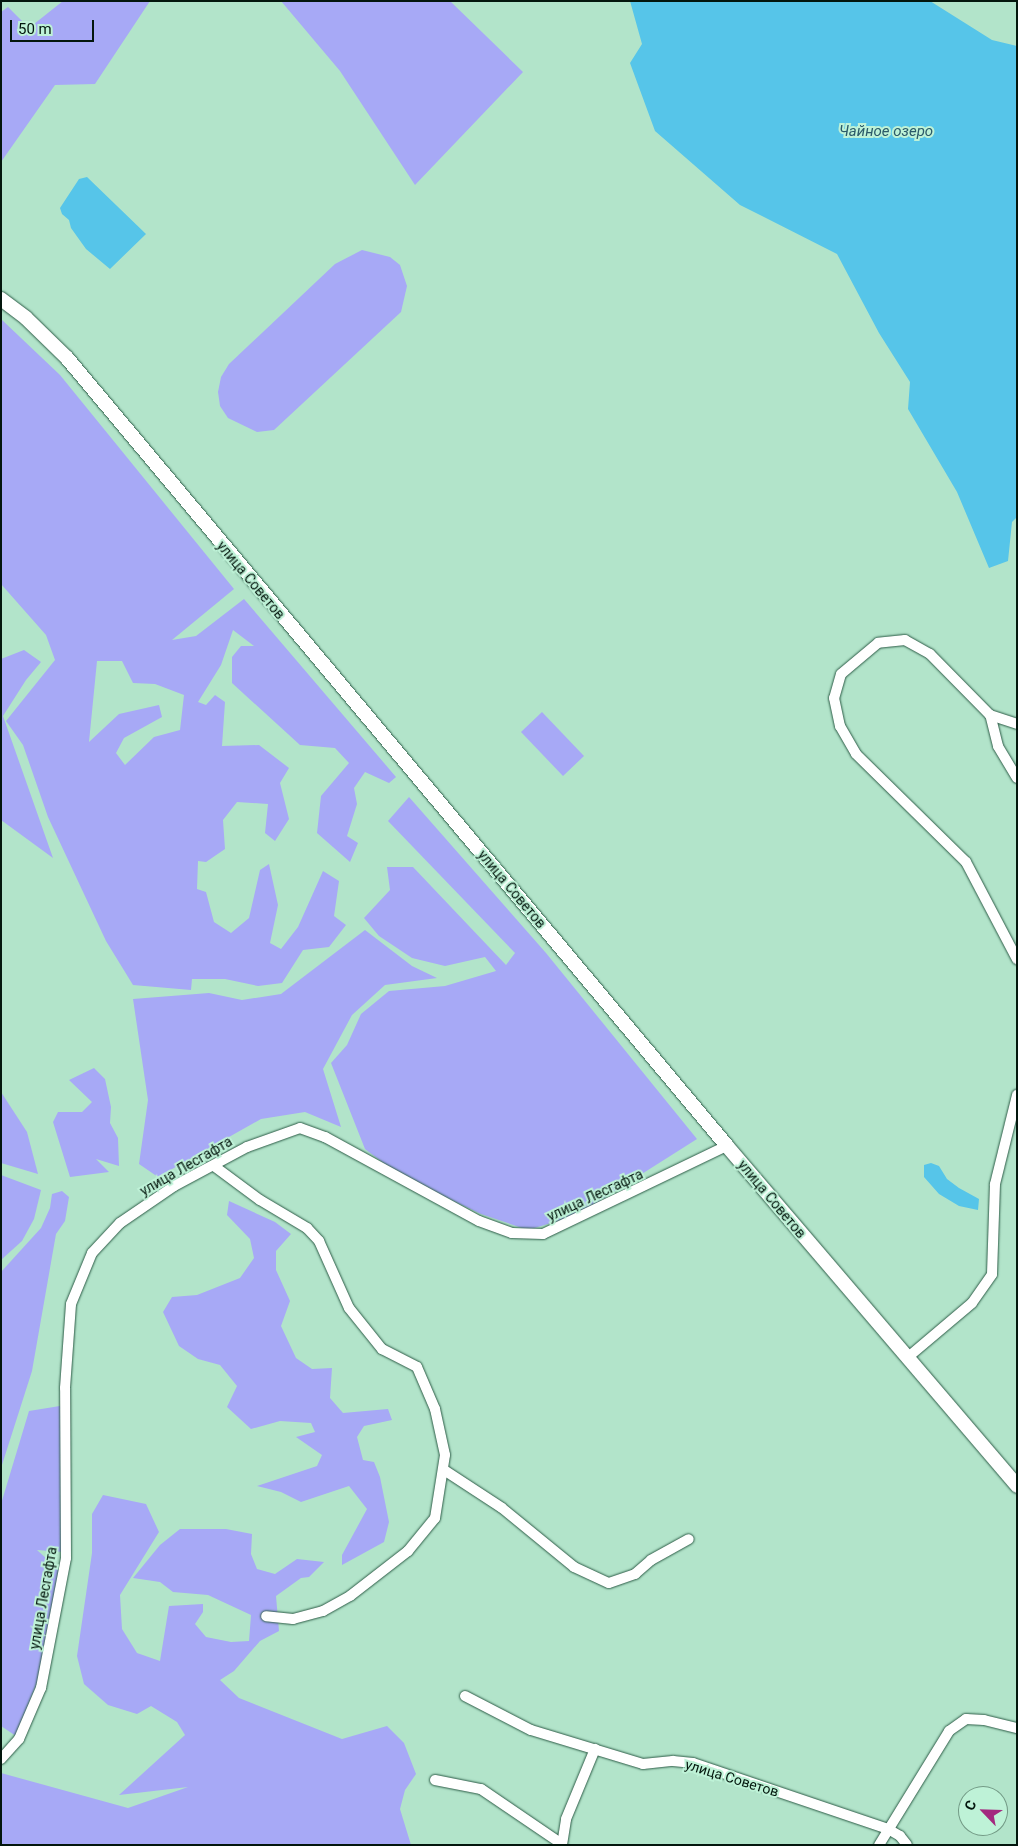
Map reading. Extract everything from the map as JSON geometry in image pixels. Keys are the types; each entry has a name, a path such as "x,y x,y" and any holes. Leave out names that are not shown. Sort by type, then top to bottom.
{"main road":[{"name":"улица Советов","path":"1,299 26,318 67,358 728,1146 1017,1486"}],"street":[{"path":"1017,724 990,715 930,654 904,640 878,644 855,660 841,674 834,698 840,726 856,754 966,862 1017,960"},
{"path":"990,715 998,746 1017,778"},
{"path":"907,1358 972,1303 992,1274 995,1184 1017,1095"},
{"name":"улица Лесгафта","path":"1,1759 19,1739 41,1688 66,1558 65,1388 71,1304 92,1254 120,1223 174,1186 247,1147 300,1128 325,1138 479,1221 512,1233 543,1234 711,1157 728,1146"},
{"path":"214,1166 260,1200 307,1228 319,1240 349,1308 382,1348 417,1367 435,1409 445,1455 435,1518 408,1551 350,1596 322,1611 293,1619 266,1616"},
{"path":"444,1470 502,1508 574,1567 609,1583 635,1574 651,1560 689,1540"},
{"name":"улица Советов","path":"465,1696 510,1722 643,1764 674,1761 693,1763 888,1829 900,1836 907,1845"},
{"path":"879,1845 949,1731 966,1719 984,1720 1017,1728"},
{"path":"435,1780 481,1790 562,1845 566,1819 595,1749"}],"shaded area":[{"path":"63,1 150,1 95,84 55,85 1,162 1,12 8,7 29,28"},
{"path":"281,1 450,1 523,72 415,185 340,71"},
{"path":"362,250 390,257 400,265 407,286 401,312 274,430 257,432 228,418 220,406 218,392 221,377 229,364 335,264"},
{"path":"1,319 60,375 234,589 172,640 196,636 244,599 396,777 389,783 365,772 354,788 357,804 347,836 358,843 350,862 317,833 321,796 349,763 335,748 300,745 232,683 232,657 241,646 254,646 233,630 221,665 198,702 206,705 215,695 225,702 222,746 259,745 289,768 280,783 289,819 275,841 265,833 268,804 237,802 223,820 225,849 206,862 198,861 197,889 206,892 214,922 231,933 249,918 260,870 269,864 278,905 270,943 281,949 298,927 323,871 339,881 334,916 346,925 329,947 303,950 282,983 258,986 225,979 192,979 191,990 133,985 106,941 48,817 23,745 6,721 55,660 46,635 1,584","holes":["97,661 122,661 133,683 155,684 184,695 180,730 154,737 125,765 116,753 124,738 162,717 159,705 119,714 89,742"]},
{"path":"24,650 41,662 26,680 3,716 53,858 1,820 1,659"},
{"path":"542,712 584,756 563,776 521,732"},
{"path":"409,797 546,953 697,1139 577,1215 528,1230 481,1214 401,1176 365,1149 331,1063 347,1045 361,1014 389,991 445,986 496,971 485,957 445,966 412,958 379,936 364,918 390,890 387,867 413,867 506,965 515,953 388,821"},
{"path":"365,930 412,966 437,978 385,985 352,1015 323,1069 341,1127 305,1112 261,1119 158,1177 139,1164 148,1100 133,999 209,993 242,1000 281,994"},
{"path":"94,1068 105,1079 111,1107 110,1123 118,1138 119,1166 96,1159 109,1172 70,1177 53,1122 58,1112 82,1112 92,1102 69,1080"},
{"path":"1,1092 27,1132 38,1174 1,1163"},
{"path":"1,1175 41,1190 34,1219 22,1241 1,1260"},
{"path":"62,1191 69,1197 65,1221 56,1234 32,1371 1,1468 1,1272 41,1228 50,1208 52,1194"},
{"path":"229,1201 275,1222 291,1234 276,1251 276,1270 290,1301 281,1326 296,1358 312,1369 332,1368 330,1398 343,1413 388,1409 392,1420 364,1426 357,1437 363,1460 374,1462 380,1477 389,1522 384,1542 342,1565 342,1555 367,1509 349,1486 301,1502 281,1492 257,1486 317,1466 322,1455 296,1437 315,1432 311,1423 280,1421 251,1429 227,1407 237,1386 220,1365 198,1359 179,1346 163,1312 172,1297 197,1295 240,1278 254,1258 250,1239 227,1215"},
{"path":"66,1405 63,1552 37,1550 60,1571 42,1670 16,1736 1,1726 1,1504 29,1411"},
{"path":"103,1495 146,1504 159,1532 120,1595 122,1629 137,1653 160,1661 169,1606 203,1604 203,1612 195,1624 206,1637 231,1642 249,1641 251,1615 208,1595 173,1592 160,1582 133,1578 160,1545 180,1529 226,1529 252,1534 251,1554 257,1569 275,1574 297,1559 324,1562 309,1577 301,1578 276,1596 279,1631 260,1641 234,1671 220,1680 239,1698 342,1739 387,1726 404,1743 416,1774 405,1790 400,1809 411,1845 1,1845 1,1773 128,1808 188,1787 119,1795 185,1735 177,1722 151,1706 137,1714 108,1705 84,1684 77,1656 92,1553 92,1514"}],"water":[{"name":"Чайное озеро","path":"630,1 930,1 992,40 1017,46 1017,517 1012,522 1008,561 989,568 957,492 908,409 910,382 879,333 837,254 740,205 655,131 630,63 642,44"},
{"path":"87,177 146,234 110,269 86,249 71,228 69,220 62,214 60,208 79,179"},
{"path":"931,1163 939,1166 947,1179 959,1188 979,1199 978,1210 959,1206 939,1194 924,1177 924,1165"}]}
